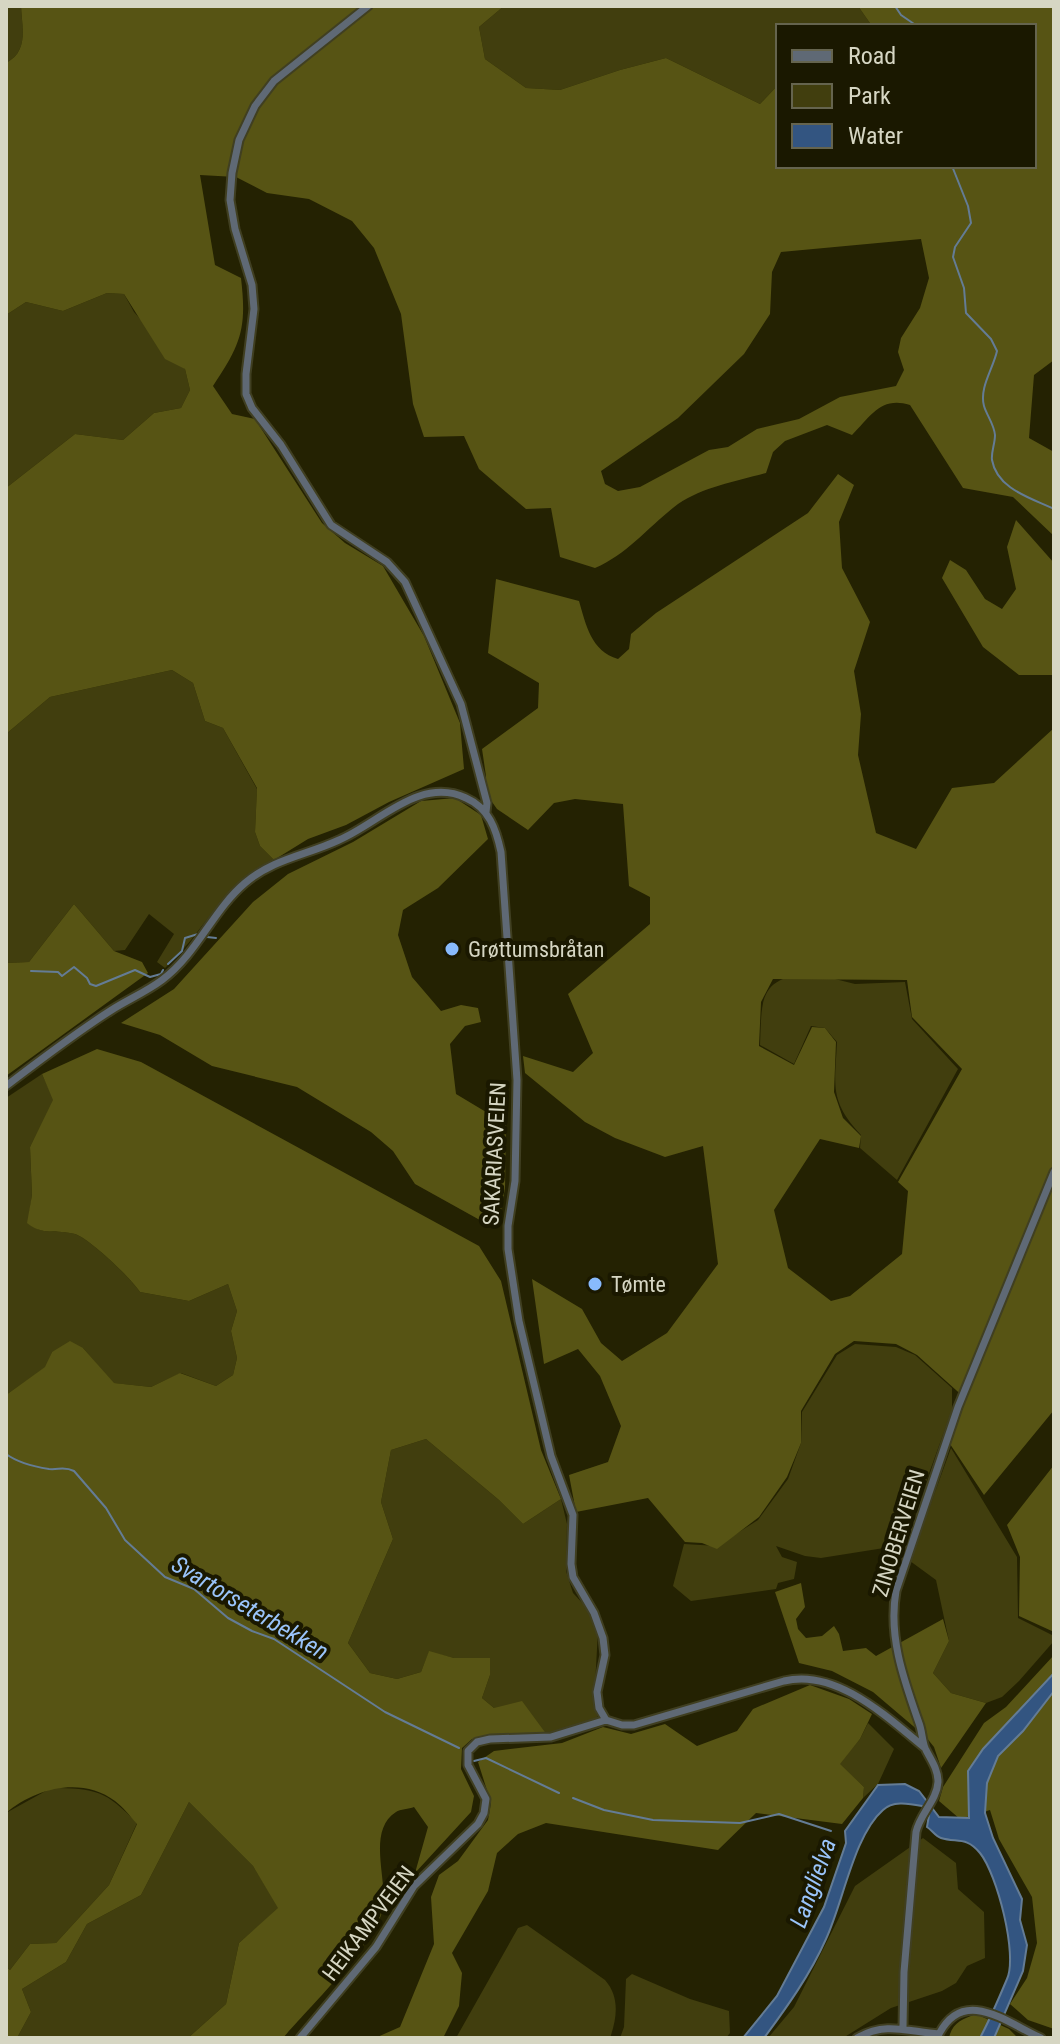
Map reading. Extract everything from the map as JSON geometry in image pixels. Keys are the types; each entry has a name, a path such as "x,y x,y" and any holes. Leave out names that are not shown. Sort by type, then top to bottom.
{"street":[{"name":"SAKARIASVEIEN","path":"368,6 274,81 255,106 239,140 230,200 235,229 252,285 254,309 245,389 252,408 281,445 331,525 387,562 411,592 461,704 487,803 486,812 496,833 503,873 517,1080 515,1181 508,1249 519,1321 551,1456 573,1515 573,1577 594,1613 603,1638 605,1655 597,1701 606,1720"},
{"path":"6,1086 93,1022 162,980 181,963 238,890 267,868 352,835 410,800 426,794 442,791 457,794 486,812"},
{"name":"ZINOBERVEIEN","path":"903,2027 904,1972 915,1842 919,1821 936,1791 938,1778 925,1748 897,1650 893,1618 898,1580 958,1407 1054,1172"},
{"path":"606,1720 622,1725 642,1724 796,1678 824,1681 852,1694 925,1748"},
{"name":"HEIKAMPVEIEN","path":"300,2038 376,1947 414,1886 482,1819 486,1799 468,1765 467,1754 471,1747 483,1739 557,1736 606,1720"},
{"path":"857,2038 880,2028 903,2027 916,2033 939,2036 949,2020 969,2009 984,2011 1041,2038"},
{"path":"1016,2026 1024,2038"}],"green space":[{"path":"6,6 21,6 23,31 18,52 6,63"},
{"path":"504,6 858,6 871,24 776,24 776,87 760,104 666,58 560,90 526,88 485,59 479,27"},
{"path":"107,293 124,294 134,312 185,369 190,390 181,408 154,413 123,440 75,434 6,488 6,315 26,302 63,311"},
{"path":"172,670 193,683 205,721 223,728 257,789 255,832 260,846 274,860 249,874 235,887 165,968 157,962 174,934 149,914 125,950 114,951 74,904 29,962 6,963 6,734 50,697"},
{"path":"811,973 855,984 905,982 912,1019 958,1069 897,1180 860,1148 861,1135 843,1112 836,1092 837,1042 825,1028 811,1026 794,1064 760,1045 761,1015 766,994 781,980"},
{"path":"42,1074 54,1100 30,1147 32,1195 28,1223 39,1230 82,1237 110,1260 140,1292 189,1301 228,1284 237,1311 231,1331 237,1358 233,1375 216,1386 181,1373 151,1387 113,1383 83,1348 52,1352 46,1367 6,1395 6,1098"},
{"path":"855,1344 896,1347 915,1355 952,1388 952,1410 903,1545 821,1558 776,1546 782,1557 797,1562 794,1579 778,1583 776,1589 691,1601 673,1586 684,1544 717,1546 758,1520 788,1479 801,1443 802,1412 837,1355"},
{"path":"426,1439 523,1524 561,1499 567,1524 566,1571 573,1593 588,1609 598,1630 594,1705 598,1718 547,1735 494,1708 482,1698 490,1675 489,1658 454,1658 429,1652 421,1672 397,1679 370,1673 348,1643 393,1539 381,1502 391,1450"},
{"path":"951,1448 1017,1557 1018,1618 1054,1636 1054,1641 1019,1681 1002,1697 986,1703 951,1693 933,1673 949,1641 936,1580 910,1561"},
{"path":"868,1723 894,1749 878,1784 863,1798 864,1787 839,1764 860,1739"},
{"path":"51,1788 79,1789 99,1794 117,1804 137,1823 109,1885 56,1943 30,1944 10,1970 6,1967 6,1813"},
{"path":"189,1802 253,1866 279,1908 239,1943 226,2004 188,2038 17,2038 31,2012 22,1989 66,1962 87,1924 141,1895"},
{"path":"923,1838 956,1863 958,1889 984,1912 985,1958 967,1966 956,1983 942,1991 891,2008 843,2038 768,2038 794,2007 855,1886"},
{"path":"527,1925 605,1980 613,1993 616,2008 610,2038 456,2038 518,1928"},
{"path":"632,1974 690,1999 729,2011 730,2033 726,2038 620,2038 624,2027 626,1979"}],"shaded area":[{"path":"21,6 504,6 479,27 485,59 526,88 560,90 666,58 760,104 776,87 776,168 1036,168 1036,24 871,24 858,6 1054,6 1054,360 1034,375 1029,438 1054,452 1054,536 1013,497 963,488 910,405 891,403 877,410 852,435 827,425 785,441 773,452 766,473 720,485 688,498 618,555 595,568 560,557 551,508 526,509 479,469 464,436 424,437 413,404 401,314 374,248 352,221 309,199 267,193 236,177 200,175 215,265 241,278 243,296 242,324 236,347 213,386 232,414 255,419 322,523 345,543 383,566 424,636 460,723 464,769 346,825 308,839 274,860 260,846 255,832 257,788 223,728 205,721 193,683 172,670 50,697 6,734 6,488 75,434 123,440 154,413 181,408 190,390 185,369 165,359 124,294 107,293 63,311 26,302 6,315 6,63 18,52 23,31","holes":["921,239 929,278 920,308 901,338 898,352 904,370 896,386 840,397 799,419 757,429 728,447 709,450 640,487 618,491 605,484 601,471 678,418 744,354 770,314 772,272 781,252"]},
{"path":"838,474 854,485 839,522 842,568 870,622 854,671 861,714 858,755 876,833 916,849 952,788 994,783 1054,728 1054,1410 984,1495 950,1444 966,1399 917,1355 896,1344 854,1341 835,1354 801,1411 801,1443 787,1477 759,1517 717,1549 702,1543 685,1542 648,1498 576,1512 569,1475 608,1462 621,1426 600,1376 578,1349 544,1364 532,1279 582,1309 601,1343 622,1361 667,1333 718,1264 703,1146 665,1157 615,1138 585,1122 525,1073 523,1056 573,1072 593,1053 568,994 650,924 650,897 629,886 623,804 575,799 554,803 528,830 497,809 485,792 482,749 538,708 539,683 488,653 496,579 579,601 587,628 596,643 618,659 629,649 631,634 656,613 808,513","holes":["773,979 907,980 912,1017 962,1069 898,1182 908,1191 902,1254 850,1296 831,1301 788,1268 774,1210 820,1139 859,1148 861,1136 843,1118 834,1092 836,1042 825,1028 812,1027 794,1065 759,1046 761,1002"]},
{"path":"1016,520 1054,563 1054,683 1053,675 1019,675 983,647 942,578 950,560 966,570 985,599 1002,609 1016,589 1007,547"},
{"path":"455,798 481,815 488,839 438,888 403,910 398,935 412,977 441,1011 461,1005 478,1008 481,1022 465,1026 450,1044 456,1094 506,1124 505,1188 499,1222 487,1224 415,1184 393,1151 371,1132 297,1087 212,1066 160,1035 121,1023 174,989 253,902 288,874 353,842 421,801"},
{"path":"74,904 114,951 142,962 148,973 6,1076 6,963 29,962"},
{"path":"97,1049 141,1062 479,1246 501,1281 541,1450 561,1499 523,1524 426,1439 391,1450 381,1502 393,1539 348,1643 370,1673 397,1679 421,1672 429,1651 454,1658 490,1658 490,1675 482,1698 494,1708 522,1701 547,1735 472,1739 462,1748 461,1769 474,1796 471,1812 415,1873 428,1827 414,1807 398,1811 387,1821 380,1845 384,1900 376,1926 353,1959 283,2038 188,2038 226,2004 239,1943 278,1908 253,1866 189,1802 141,1895 87,1924 66,1962 22,1989 31,2012 17,2038 6,2038 6,1967 10,1970 30,1944 56,1943 109,1885 137,1824 118,1803 102,1793 74,1787 59,1788 31,1797 6,1813 6,1395 45,1367 52,1352 70,1341 83,1348 114,1383 151,1387 180,1373 216,1386 233,1375 237,1358 231,1331 237,1311 228,1284 189,1301 140,1292 110,1260 82,1237 38,1230 27,1223 32,1195 30,1147 53,1100 42,1074"},
{"path":"1054,1465 1054,1632 1019,1616 1020,1557 1007,1525"},
{"path":"801,1583 805,1607 796,1619 798,1629 806,1638 822,1636 834,1626 843,1651 866,1648 876,1656 943,1619 949,1641 933,1673 951,1693 986,1703 941,1768 934,1747 926,1737 873,1692 832,1671 799,1663 775,1592"},
{"path":"1054,1655 1054,2029 1028,2020 1010,2004 1027,1978 1037,1943 1032,1897 999,1839 990,1810 960,1819 939,1801 943,1787 984,1723 1006,1707"},
{"path":"810,1685 849,1699 872,1714 860,1739 840,1764 864,1787 863,1798 842,1824 756,1813 718,1850 546,1823 518,1834 497,1853 488,1891 452,1953 462,1973 459,2006 443,2038 375,2038 400,2027 434,1944 431,1897 439,1875 458,1861 488,1820 491,1803 478,1762 494,1751 562,1743 603,1727 631,1734 665,1724 697,1746 737,1731 753,1709"},
{"path":"976,2014 1009,2029 1018,2038 949,2038 958,2022"}],"water":[{"path":"1054,1673 1054,1691 1023,1731 998,1756 987,1783 985,1813 993,1838 1022,1899 1020,1920 1027,1945 1023,1971 994,2038 981,2036 1007,1979 1010,1952 1004,1915 993,1878 975,1848 966,1842 939,1837 927,1827 929,1815 922,1806 900,1804 883,1810 864,1836 826,1939 790,2003 764,2038 743,2038 777,1996 824,1907 846,1843 845,1831 878,1785 905,1784 919,1791 939,1817 969,1818 968,1771 983,1749"}],"waterway":[{"path":"895,6 901,15 914,24"},
{"path":"953,168 968,206 971,223 955,247 953,257 964,288 966,313 991,339 997,351 983,399 995,435 992,460 995,470 1008,485 1054,509"},
{"path":"168,964 182,951 185,938 198,934"},
{"path":"207,937 216,938"},
{"path":"31,971 58,972 62,976 74,967 90,984 96,986 135,970 150,977 161,974 163,970"},
{"name":"Svartorseterbekken","path":"6,1454 38,1467 74,1471 106,1508 125,1540 165,1577 194,1589 228,1618 274,1639 385,1712 459,1748"},
{"name":"Svartorseterbekken","path":"474,1761 486,1758 559,1793"},
{"name":"Svartorseterbekken","path":"573,1798 604,1810 653,1820 740,1823 779,1814 831,1831"}],"place":[{"name":"Grøttumsbråtan","path":"452,949"},
{"name":"Tømte","path":"595,1284"}],"water label":[{"name":"Langlielva","path":"813,1883"}]}
